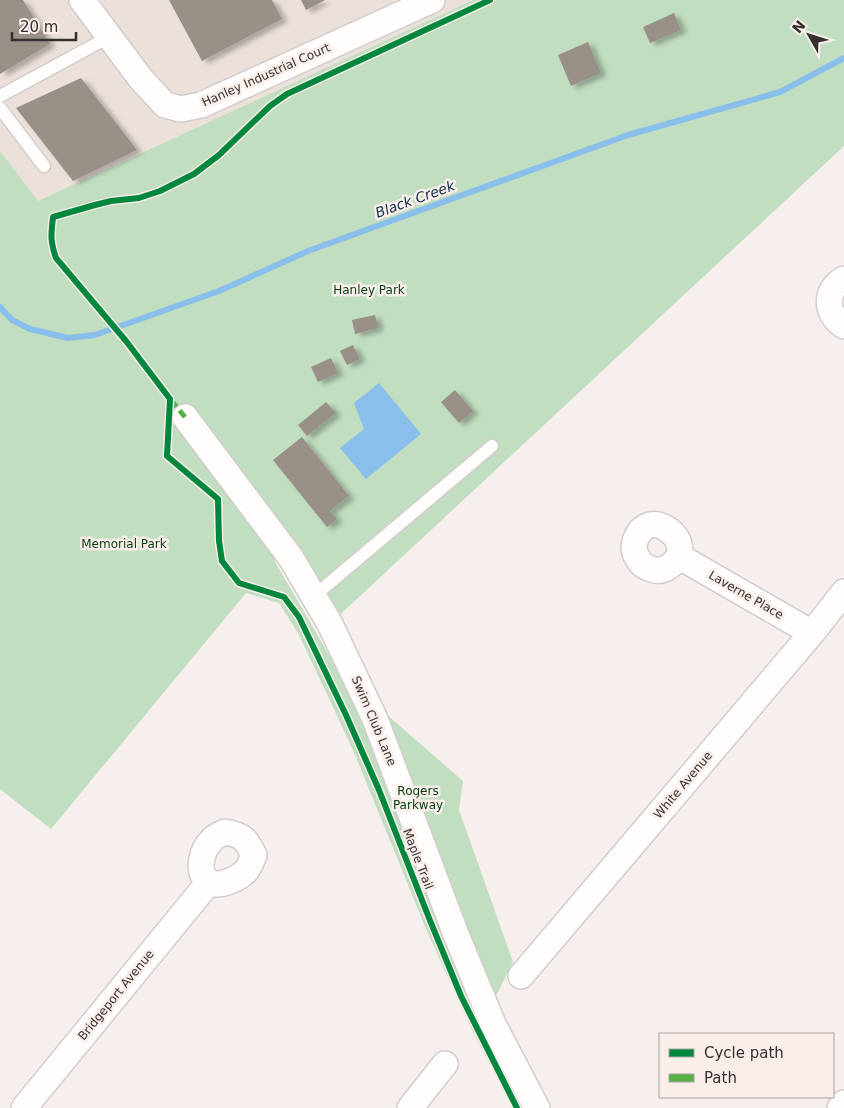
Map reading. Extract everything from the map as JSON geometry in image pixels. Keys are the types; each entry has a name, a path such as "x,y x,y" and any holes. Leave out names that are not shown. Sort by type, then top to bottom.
{"street":[{"name":"Hanley Industrial Court","path":"82,0 141,79 165,104 181,109 202,105 432,0"},
{"path":"844,279 830,293 829,306 834,318 844,326"},
{"name":"Swim Club Lane","path":"185,417 291,558 330,624 375,719 455,932 493,1024 537,1108"},
{"name":"Laverne Place","path":"680,556 812,633"},
{"name":"White Avenue","path":"521,976 812,633 844,592"},
{"name":"Bridgeport Avenue","path":"24,1108 209,882"},
{"path":"410,1108 445,1064"},
{"path":"840,1108 844,1103"}],"lane":[{"path":"0,96 109,37"},
{"path":"0,108 44,166"},
{"path":"314,596 492,446"}],"shaded area":[{"path":"0,0 473,0 38,202 0,151"}],"green space":[{"name":"Hanley Park","path":"473,0 844,0 844,146 330,624 283,548 274,560 340,674 463,781 459,810 513,962 491,1006 545,1108 513,1108 472,1030 426,929 356,757 326,692 298,633 279,603 246,593 51,829 0,789 0,151 38,201"}],"water":[{"path":"379,383 421,434 366,479 340,448 364,429 354,403"}],"building":[{"path":"0,0 23,0 50,44 0,74"},
{"path":"169,0 272,0 282,19 202,61"},
{"path":"301,0 325,0 306,10"},
{"path":"674,13 681,30 650,43 643,27"},
{"path":"588,42 601,73 571,86 558,55"},
{"path":"81,78 137,150 73,181 16,108"},
{"path":"375,315 378,328 355,334 352,320"},
{"path":"353,345 360,359 347,365 340,351"},
{"path":"331,358 338,373 318,382 311,367"},
{"path":"455,390 473,411 459,423 441,402"},
{"path":"326,402 336,413 307,436 298,425"},
{"path":"302,437 349,496 330,511 337,519 327,527 273,460"}],"waterway":[{"name":"Black Creek","path":"0,307 12,320 30,329 68,338 95,335 219,291 308,251 628,135 780,92 844,58"}],"marked path":[{"path":"170,399 185,417"}],"cycle path":[{"name":"Maple Trail","path":"490,0 287,94 270,106 219,155 194,174 160,191 139,198 111,201 53,217 51,238 56,258 126,341 170,399 167,456 218,499 219,541 222,561 239,583 284,597 299,617 346,715 379,790 461,996 517,1108"}],"park label":[{"name":"Memorial Park","path":"124,544"},
{"name":"Rogers Parkway","path":"418,798"}]}
